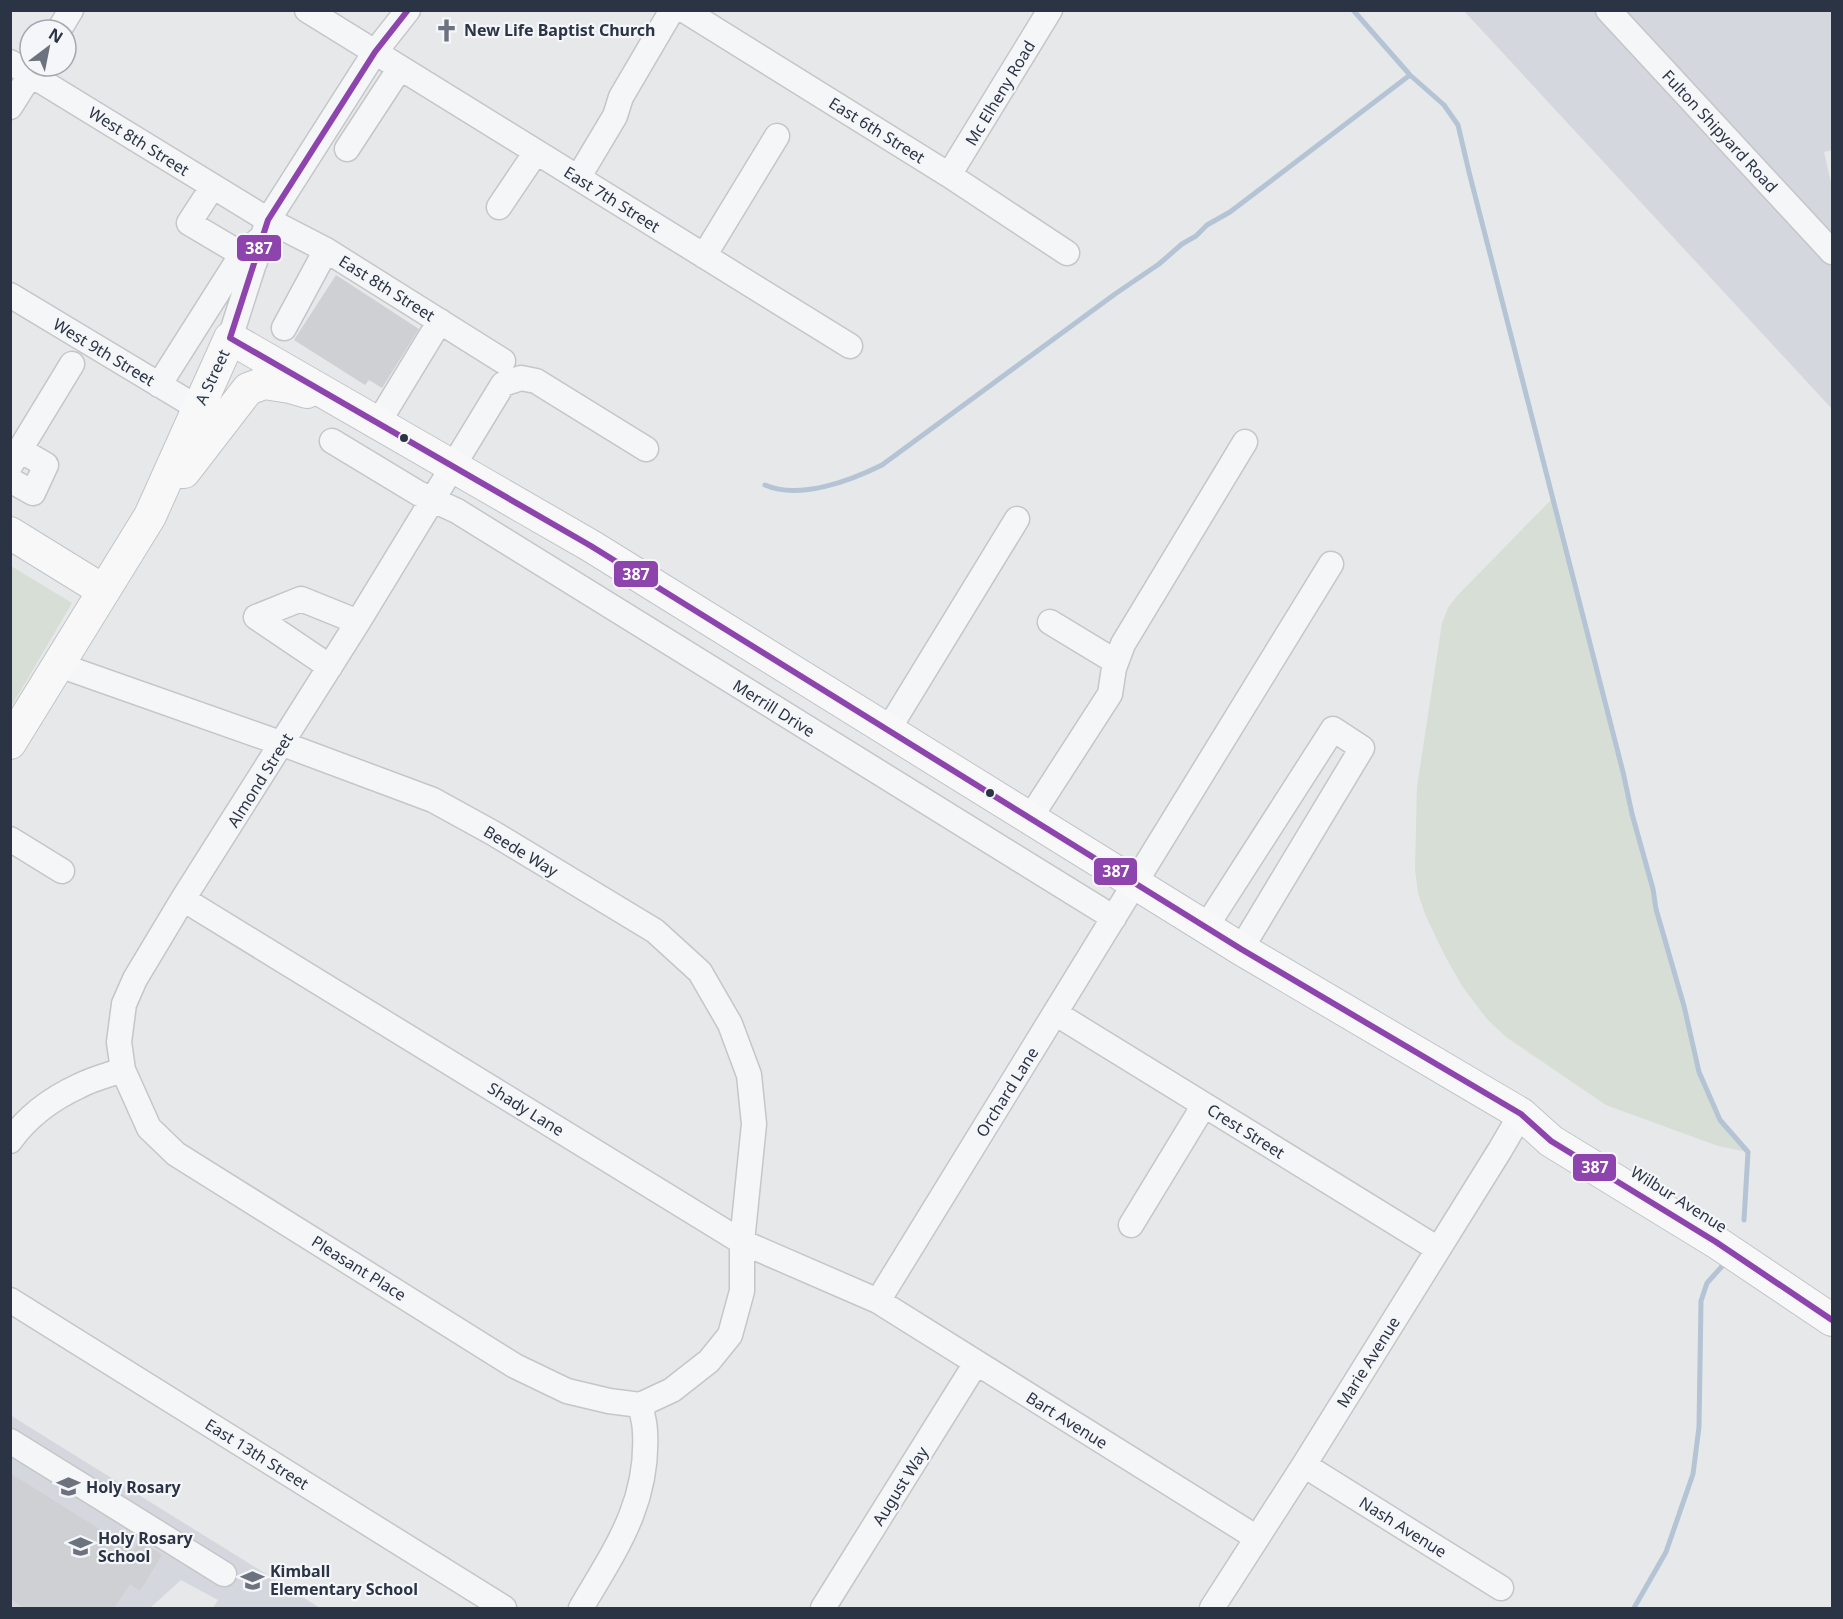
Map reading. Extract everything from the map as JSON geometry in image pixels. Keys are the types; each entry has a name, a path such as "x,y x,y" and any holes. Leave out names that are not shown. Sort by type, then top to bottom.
{"main road":[{"name":"Wilbur Avenue","path":"230,338 591,546 1241,949 1521,1114 1551,1142 1716,1242 1833,1320"},
{"name":"A Street","path":"10,743 150,516 230,338"},
{"path":"150,516 248,389 264,383 290,387 342,402"},
{"path":"10,532 104,591"},
{"name":"Wilbur Avenue","path":"1521,1114 1560,1125 1833,1294"}],"street":[{"name":"East 7th Street","path":"307,10 850,346"},
{"name":"A Street","path":"230,338 248,258 375,52 408,10"},
{"path":"578,178 615,116 621,97 672,10"},
{"name":"East 6th Street","path":"684,10 949,175 1067,253"},
{"name":"Mc Elheny Road","path":"949,175 1050,10"},
{"name":"Fulton Shipyard Road","path":"1608,10 1833,252"},
{"path":"347,149 400,68"},
{"path":"10,107 28,78"},
{"name":"West 8th Street","path":"45,78 213,186 266,229"},
{"path":"704,256 777,136"},
{"path":"499,207 536,152"},
{"path":"159,385 248,258 189,223 213,186"},
{"name":"East 8th Street","path":"266,229 326,250 440,321 503,372"},
{"path":"284,328 326,250"},
{"name":"West 9th Street","path":"10,295 198,408"},
{"path":"378,423 440,321"},
{"path":"10,480 33,493 46,465 15,458 72,364"},
{"path":"503,372 536,381 646,449"},
{"name":"Almond Street","path":"123,1070 119,1042 124,1004 135,979 454,467 503,372"},
{"name":"Merrill Drive","path":"332,441 418,493 457,511 1114,918"},
{"path":"1030,818 1110,694 1116,662 1123,644 1245,442"},
{"path":"888,730 1017,519"},
{"name":"Orchard Lane","path":"878,1301 1331,564"},
{"path":"330,667 256,617 301,599 358,622"},
{"path":"1050,621 1116,662"},
{"name":"Beede Way","path":"59,665 433,800 493,833 655,931 700,972 730,1024 749,1075 754,1124 742,1242 742,1291 730,1335 709,1361 672,1390 640,1405"},
{"path":"1206,927 1333,729 1362,748 1241,949"},
{"path":"10,839 62,871"},
{"name":"Shady Lane","path":"183,899 742,1242 878,1301"},
{"name":"Crest Street","path":"1055,1013 1438,1249"},
{"path":"10,1141 20,1127 48,1104 79,1085 123,1070"},
{"name":"Pleasant Place","path":"123,1070 149,1128 176,1154 515,1366 567,1391 609,1401 640,1405"},
{"path":"1131,1225 1204,1105"},
{"name":"Marie Avenue","path":"1212,1608 1304,1466 1521,1114"},
{"name":"East 13th Street","path":"10,1300 504,1608"},
{"name":"Bart Avenue","path":"878,1301 1257,1538"},
{"name":"August Way","path":"823,1608 976,1363"},
{"path":"581,1608 617,1547 635,1509 643,1480 645,1431 640,1405"},
{"path":"10,1441 224,1574"},
{"name":"Nash Avenue","path":"1304,1466 1501,1588"}],"shaded area":[{"path":"1464,11 1832,11 1832,150 1824,152 1832,187 1832,409"},
{"path":"1552,499 1653,889 1656,909 1684,1006 1699,1072 1720,1120 1748,1152 1718,1146 1606,1105 1506,1037 1487,1019 1462,986 1425,914 1418,893 1415,869 1417,787 1442,623 1448,608 1457,596"},
{"path":"11,566 72,603 11,707"},
{"name":"Holy Rosary","path":"10,1415 320,1608 213,1608 218,1600 181,1580 150,1608 11,1608"}],"building":[{"path":"336,275 419,329 382,388 369,380 365,385 294,340"},
{"name":"Holy Rosary School","path":"10,1473 133,1550 139,1540 162,1555 140,1591 130,1584 114,1608 25,1608 10,1599"}],"waterway":[{"path":"1353,10 1410,75 1444,105 1458,125 1699,1072 1720,1120 1748,1152 1744,1220"},
{"path":"765,485 793,490 824,487 882,465 1159,264 1207,225 1230,212 1410,75"},
{"path":"1634,1608 1666,1552 1693,1474 1699,1427 1701,1301 1707,1283 1725,1263"}],"transit line":[{"name":"387","path":"408,10 375,52 268,220 230,338 591,546 1241,949 1521,1114 1551,1141 1716,1242 1832,1320"}],"place":[{"name":"New Life Baptist Church","path":"446,30"},
{"name":"Holy Rosary","path":"68,1487"},
{"name":"Holy Rosary School","path":"80,1547"},
{"name":"Kimball Elementary School","path":"252,1580"}]}
